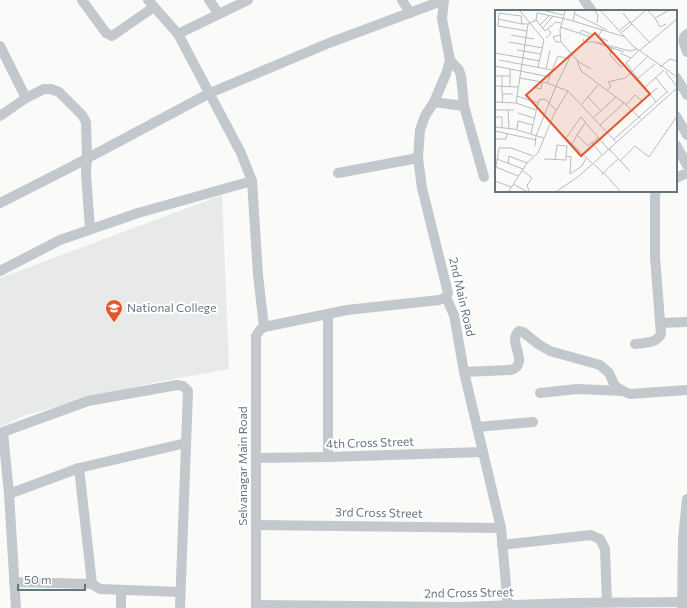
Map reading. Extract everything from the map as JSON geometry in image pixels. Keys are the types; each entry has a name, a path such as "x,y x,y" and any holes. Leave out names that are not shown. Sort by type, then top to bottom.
{"street":[{"path":"82,0 106,33 112,36 151,3 178,34 241,153 252,181 258,275 264,327 347,310 439,300 446,297"},
{"path":"209,0 219,14"},
{"path":"178,34 248,0"},
{"path":"402,0 410,13"},
{"path":"0,203 210,93 329,43 444,0"},
{"name":"2nd Main Road","path":"444,0 442,19 450,60 446,74 434,102 425,116 420,130 418,158 422,188 448,289 446,297 454,315 464,372 501,528 507,606"},
{"path":"584,0 591,10"},
{"path":"687,34 683,36 682,40 687,52"},
{"path":"0,46 26,98"},
{"path":"450,60 459,70 461,76 464,106 484,177"},
{"path":"677,79 687,95"},
{"path":"0,116 26,98 44,89 51,89 58,92 82,115 86,122 88,158 86,174 90,229"},
{"path":"434,102 464,106"},
{"path":"677,118 687,135"},
{"path":"677,147 687,165"},
{"path":"338,173 418,158"},
{"path":"677,178 687,173"},
{"path":"0,271 60,240 90,229 138,213 252,181"},
{"path":"635,344 659,339 661,334 655,257 656,192"},
{"path":"328,314 328,457"},
{"path":"660,323 687,322"},
{"name":"Selvanagar Main Road","path":"256,607 256,336 264,327"},
{"path":"464,372 511,370 516,368 519,360 514,338 519,332 523,332 550,352 600,365 609,373 615,386 623,392"},
{"path":"16,608 4,432 88,401 176,385 183,386 188,391 180,608"},
{"path":"540,393 577,389 623,392 630,394 687,390"},
{"path":"477,427 533,422"},
{"path":"9,494 79,468 186,443"},
{"name":"4th Cross Street","path":"257,458 483,452"},
{"path":"79,468 92,584"},
{"path":"684,604 687,499"},
{"name":"3rd Cross Street","path":"256,525 501,528"},
{"path":"502,545 591,535 600,539 605,549 607,603"},
{"path":"14,582 92,584 100,589 180,592"},
{"path":"121,608 122,590"},
{"name":"2nd Cross Street","path":"256,607 459,607 607,603 684,604"}],"shaded area":[{"name":"National College","path":"222,195 229,369 152,383 26,415 0,427 0,278"}],"place":[{"name":"National College","path":"114,323"}]}
